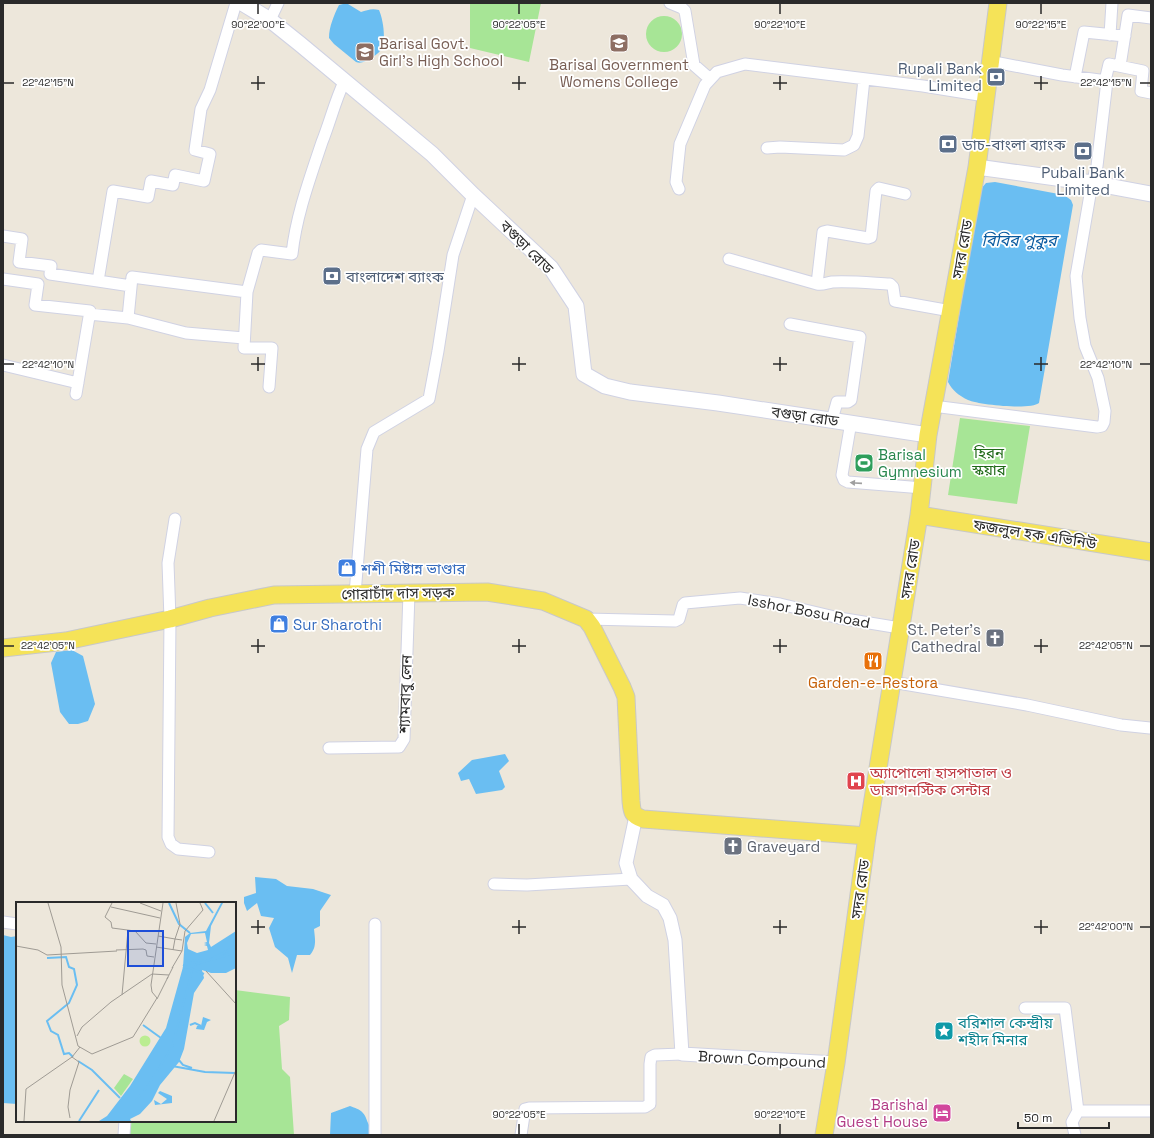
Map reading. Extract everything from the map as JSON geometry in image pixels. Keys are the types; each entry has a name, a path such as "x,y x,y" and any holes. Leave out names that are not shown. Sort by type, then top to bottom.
{"main road":[{"name":"বগুড়া রোড","path":"242,3 270,20 432,154 473,195 551,268 576,306 584,374 605,386 630,392 851,422 928,435"},
{"name":"সদর রোড","path":"824,1135 836,1063 867,836 919,515 928,435 977,167 998,3"},
{"path":"977,167 1092,183 1151,194"},
{"name":"ফজলুল হক এভিনিউ","path":"919,515 1151,552"},
{"name":"গোরাচাঁদ দাস সড়ক","path":"3,648 66,641 274,595 487,592 543,601 586,619"},
{"path":"586,619 592,627 626,697 631,801 632,812 636,816 643,819 867,836"}],"street":[{"path":"98,282 113,192 148,197 151,181 173,185 175,175 204,181 210,154 195,150 201,109 210,90 236,3"},
{"path":"270,20 278,3"},
{"path":"670,3 682,8 685,11 694,66 710,79"},
{"path":"1110,35 1112,3"},
{"path":"1120,66 1128,15 1151,18"},
{"path":"1075,77 1084,32 1125,36"},
{"path":"990,61 1105,81"},
{"path":"679,189 676,182 680,144 705,84 717,72 744,64 923,86 985,96"},
{"path":"934,406 1097,427 1102,426 1105,411 1098,378 1085,346 1080,318 1076,276 1092,183 1097,166 1107,81 1105,81 1109,64 1143,71 1141,91 1151,93"},
{"path":"766,148 780,147 844,150 854,145 858,136 864,79"},
{"path":"268,387 272,348 244,348 247,292 258,254 261,250 292,254 294,235 307,189 335,101 344,82"},
{"path":"816,284 823,232 826,231 871,238 876,191 879,188 905,194"},
{"path":"355,594 367,449 374,432 429,399 453,255 473,195"},
{"path":"3,236 22,239 19,262 51,266 50,274 131,286"},
{"path":"729,259 816,284 825,285 830,282 862,282 890,284 893,287 895,301 951,311"},
{"path":"128,318 132,277 247,292"},
{"path":"3,279 38,284 35,305 90,311 76,394"},
{"path":"89,314 128,318 186,333 244,338"},
{"path":"790,324 860,337 851,400 848,402 837,402 832,420"},
{"path":"3,365 78,383"},
{"path":"851,422 842,475 844,480 848,482 923,488"},
{"path":"175,519 168,564 170,619 167,804 168,837 171,844 178,849 209,852"},
{"name":"শ্যামবাবু লেন","path":"330,748 399,747 402,744 404,739 409,593"},
{"name":"Isshor Bosu Road","path":"586,619 675,621 679,619 685,603 740,598 780,604 839,618 900,628"},
{"path":"892,682 1026,705 1121,725 1150,728"},
{"path":"494,884 534,884 631,879 626,863 636,816"},
{"name":"Brown Compound","path":"631,879 647,896 663,905 670,918 675,940 682,1054 836,1063"},
{"path":"3,922 16,924"},
{"path":"375,924 375,1135"},
{"path":"1025,1008 1064,1008 1078,1111 1072,1122 1075,1135"},
{"path":"521,1135 525,1109 529,1108 645,1106 650,1104 651,1057 655,1055 682,1054"},
{"path":"1078,1111 1151,1111"},
{"path":"124,1135 125,1122"}],"green space":[{"path":"470,3 541,3 529,62 470,48"},
{"path":"668,16 677,21 681,27 681,41 677,47 668,52 660,52 651,47 647,41 646,30 651,21 657,17"},
{"name":"হিরন স্কয়ার","path":"960,418 1030,426 1017,504 948,495"},
{"path":"236,990 290,997 289,1020 279,1026 282,1069 290,1077 294,1135 128,1135 129,1122 236,1122"}],"water":[{"path":"348,4 361,12 372,9 379,10 383,23 384,34 382,48 376,55 364,62 356,62 329,38 335,13 339,5"},
{"name":"বিবির পুকুর","path":"995,182 1064,195 1071,200 1073,205 1039,403 1034,405 1005,406 974,402 959,394 948,382 980,190 986,183"},
{"path":"72,650 83,656 95,704 88,721 78,724 69,724 60,712 51,663 56,652"},
{"path":"505,754 509,761 499,771 505,787 502,790 476,794 469,779 461,781 458,773 472,760"},
{"path":"255,877 276,879 287,886 313,889 331,895 320,911 320,926 314,929 314,949 310,955 297,955 292,973 288,958 275,947 269,928 274,918 261,916 257,903 247,911 244,903 244,897 256,893"},
{"path":"3,935 11,937 16,936 16,1104 3,1103"},
{"path":"350,1106 363,1113 370,1127 370,1135 330,1135 331,1113"}],"place":[{"name":"Barisal Government Womens College","path":"619,43"},
{"name":"Barisal Govt. Girl's High School","path":"365,52"},
{"name":"Rupali Bank Limited","path":"996,77"},
{"name":"ডাচ-বাংলা ব্যাংক","path":"948,144"},
{"name":"Pubali Bank Limited","path":"1083,151"},
{"name":"বাংলাদেশ ব্যাংক","path":"332,276"},
{"name":"Barisal Gymnesium","path":"864,463"},
{"name":"শশী মিষ্টান্ন ভাণ্ডার","path":"347,568"},
{"name":"Sur Sharothi","path":"279,624"},
{"name":"St. Peter’s Cathedral","path":"995,638"},
{"name":"Garden-e-Restora","path":"873,661"},
{"name":"অ্যাপোলো হাসপাতাল ও ডায়াগনস্টিক সেন্টার","path":"856,781"},
{"name":"Graveyard","path":"733,846"},
{"name":"বরিশাল কেন্দ্রীয় শহীদ মিনার","path":"944,1031"},
{"name":"Barishal Guest House","path":"942,1113"}]}
